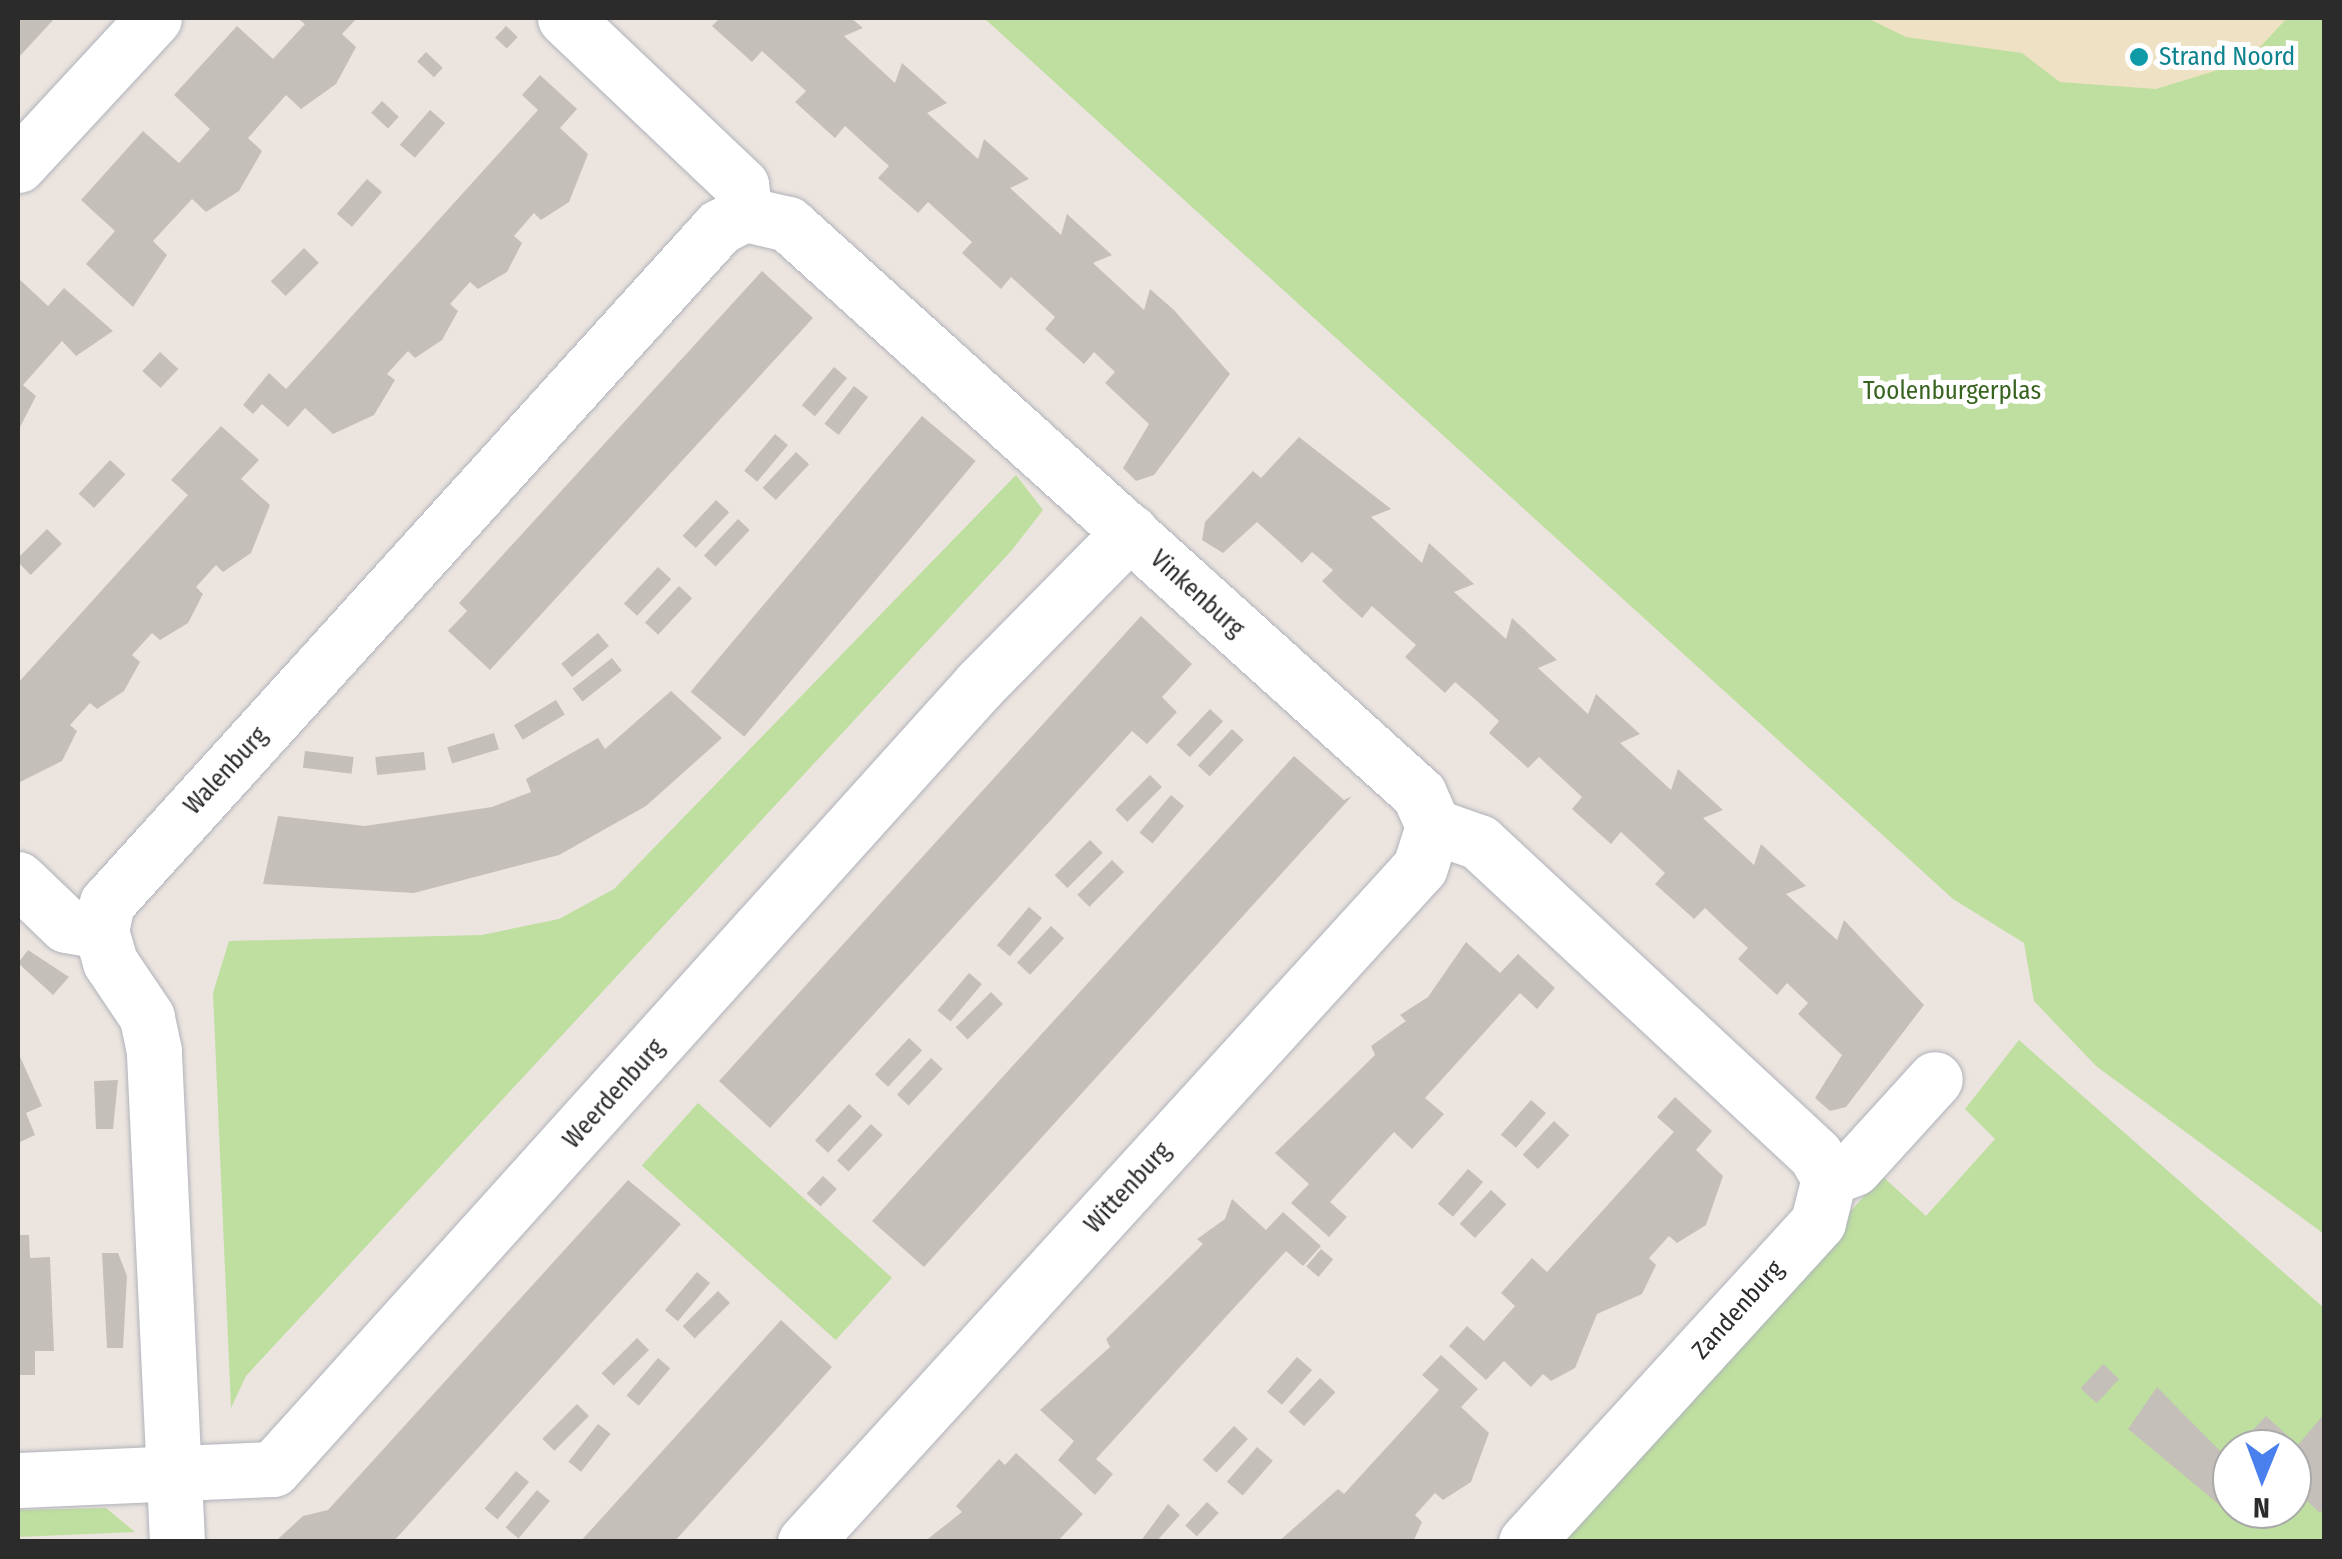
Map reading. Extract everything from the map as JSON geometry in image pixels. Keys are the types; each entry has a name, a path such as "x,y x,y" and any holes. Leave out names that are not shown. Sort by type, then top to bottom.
{"street":[{"path":"18,165 154,18"},
{"path":"564,18 741,185 745,214"},
{"name":"Vinkenburg","path":"745,214 788,224 1419,794 1432,826"},
{"name":"Walenburg","path":"101,932 107,903 138,867 720,227 745,214"},
{"name":"Weerdenburg","path":"18,1480 273,1469 954,712 1130,532"},
{"path":"1432,826 1478,842 1815,1154 1829,1178 1854,1168 1935,1079"},
{"name":"Wittenburg","path":"805,1542 1420,867 1432,826"},
{"path":"18,880 66,925 101,932 110,962 148,1017 154,1051 177,1542"},
{"name":"Zandenburg","path":"1526,1542 1818,1222 1829,1178"}],"green space":[{"name":"Toolenburgerplas","path":"984,18 2324,18 2324,1234 2096,1066 2034,1001 2024,943 1953,899"},
{"path":"1016,475 1043,510 1012,550 246,1376 231,1408 213,993 229,941 482,935 559,919 614,889"},
{"path":"2019,1040 2324,1308 2324,1541 1556,1542 1882,1176 1926,1216 1995,1139 1965,1109"},
{"path":"698,1103 892,1278 836,1340 642,1165"},
{"path":"106,1508 135,1532 18,1537 18,1510"}],"sand":[{"name":"Strand Noord","path":"1867,18 2287,18 2247,61 2156,89 2060,82 2022,53 1906,37"}],"building":[{"path":"18,18 55,18 18,58"},
{"path":"297,18 357,18 342,34 356,47 336,84 301,109 286,95 248,138 262,151 239,191 206,212 192,199 153,241 167,255 133,307 86,264 115,231 81,200 143,131 179,163 210,129 174,95 237,26 273,59 305,24"},
{"path":"720,18 851,18 863,28 844,36 895,83 902,63 947,103 927,113 978,159 984,139 1029,179 1010,188 1061,235 1067,214 1112,255 1093,263 1144,310 1150,289 1174,310 1230,374 1154,475 1136,481 1123,468 1149,424 1105,383 1115,372 1094,352 1084,364 1045,329 1055,317 1011,277 1001,289 962,253 972,242 928,202 918,213 878,178 889,166 845,126 835,138 795,102 806,91 762,51 752,62 712,26"},
{"path":"506,26 518,37 507,49 495,38"},
{"path":"426,52 443,68 434,77 417,62"},
{"path":"540,75 577,109 560,128 588,154 569,202 541,220 534,213 514,236 522,243 507,272 478,289 470,282 450,304 458,311 442,340 415,358 408,351 387,374 395,380 374,415 333,434 305,408 288,427 262,404 253,414 243,405 269,373 286,389 538,110 522,95"},
{"path":"382,101 399,117 388,128 371,113"},
{"path":"430,110 445,123 415,158 400,145"},
{"path":"367,179 382,192 352,227 337,214"},
{"path":"304,248 319,263 286,296 271,281"},
{"path":"762,271 813,318 490,670 448,631 467,611 459,603"},
{"path":"18,278 48,306 64,288 113,331 76,356 62,341 23,385 36,396 18,431"},
{"path":"160,352 178,369 161,388 142,371"},
{"path":"834,367 847,378 815,416 802,405"},
{"path":"854,386 868,397 839,435 824,424"},
{"path":"922,416 976,461 744,737 691,692"},
{"path":"221,426 259,460 241,479 270,505 251,553 223,572 216,565 196,587 203,594 188,623 160,640 152,633 132,655 140,662 124,691 97,709 90,703 70,725 77,731 62,761 18,783 18,683 188,495 171,480"},
{"path":"775,434 788,445 757,482 744,471"},
{"path":"1299,437 1391,509 1371,517 1422,563 1429,543 1474,584 1454,592 1506,639 1512,618 1557,660 1538,668 1588,714 1596,694 1640,734 1620,743 1671,790 1678,769 1723,810 1703,818 1754,865 1761,844 1806,886 1786,894 1837,940 1844,920 1924,1005 1846,1107 1830,1111 1815,1098 1842,1055 1798,1014 1808,1003 1787,983 1777,995 1738,959 1748,948 1705,908 1694,919 1655,884 1665,873 1621,832 1611,844 1572,809 1582,797 1539,757 1528,768 1489,733 1499,721 1477,701 1455,682 1445,693 1405,657 1416,645 1372,606 1362,618 1342,600 1322,581 1333,570 1312,552 1302,563 1257,522 1223,553 1202,540 1205,522 1253,471 1261,478"},
{"path":"796,452 809,464 776,500 763,488"},
{"path":"110,460 125,474 94,508 79,494"},
{"path":"716,500 729,512 696,548 683,536"},
{"path":"738,519 750,530 716,566 704,556"},
{"path":"47,529 62,544 31,575 18,558"},
{"path":"658,567 671,579 637,616 624,604"},
{"path":"679,586 692,598 658,635 645,623"},
{"path":"1141,616 1192,664 1162,697 1177,712 1147,744 1132,731 770,1128 719,1081"},
{"path":"598,633 609,646 572,677 561,664"},
{"path":"612,658 622,671 582,701 573,689"},
{"path":"671,691 722,738 646,806 559,855 414,893 263,884 278,816 365,826 492,807 531,792 526,779 598,738 605,749"},
{"path":"556,700 565,715 523,740 514,725"},
{"path":"1210,709 1223,721 1190,757 1177,745"},
{"path":"1232,729 1244,740 1210,776 1198,766"},
{"path":"494,733 499,749 452,764 447,747"},
{"path":"305,751 354,757 352,774 303,768"},
{"path":"424,752 426,770 377,775 375,757"},
{"path":"1294,756 1344,800 1352,796 924,1267 872,1221"},
{"path":"1150,775 1162,787 1127,822 1115,810"},
{"path":"1171,795 1184,806 1153,843 1140,833"},
{"path":"1090,840 1103,853 1067,888 1055,875"},
{"path":"1112,860 1124,872 1089,907 1077,895"},
{"path":"1029,907 1042,918 1010,956 997,945"},
{"path":"1051,926 1064,938 1030,975 1017,963"},
{"path":"1466,942 1500,973 1518,954 1555,988 1537,1009 1520,993 1425,1098 1444,1114 1412,1149 1394,1132 1330,1202 1347,1217 1329,1237 1291,1203 1309,1184 1275,1153 1375,1055 1371,1046 1406,1021 1400,1015 1428,997"},
{"path":"28,950 69,977 53,995 18,963"},
{"path":"969,973 982,984 951,1021 938,1011"},
{"path":"991,992 1003,1004 968,1039 956,1027"},
{"path":"909,1038 922,1050 888,1087 875,1075"},
{"path":"18,1052 42,1106 26,1113 35,1135 18,1143"},
{"path":"931,1058 943,1069 909,1105 897,1095"},
{"path":"118,1080 113,1129 96,1129 94,1081"},
{"path":"1675,1097 1712,1131 1696,1150 1723,1176 1706,1225 1677,1243 1669,1236 1649,1258 1656,1265 1642,1294 1597,1314 1575,1368 1551,1381 1543,1374 1531,1387 1504,1361 1486,1380 1449,1346 1467,1326 1484,1341 1515,1306 1501,1293 1532,1258 1547,1272 1674,1132 1657,1117"},
{"path":"1531,1100 1546,1113 1516,1148 1501,1135"},
{"path":"849,1104 862,1116 828,1153 815,1141"},
{"path":"1554,1121 1569,1135 1538,1169 1523,1155"},
{"path":"871,1124 883,1135 849,1171 837,1161"},
{"path":"1468,1169 1483,1182 1453,1217 1438,1204"},
{"path":"823,1176 837,1189 821,1207 807,1194"},
{"path":"628,1180 681,1224 393,1542 278,1539 303,1516 328,1510"},
{"path":"1491,1190 1506,1204 1475,1238 1460,1224"},
{"path":"1232,1199 1266,1230 1283,1212 1321,1246 1303,1266 1286,1251 1096,1459 1113,1474 1095,1495 1058,1460 1074,1441 1040,1410 1110,1347 1106,1339 1203,1244 1197,1239 1225,1219"},
{"path":"18,1235 29,1235 30,1258 50,1257 54,1351 35,1351 35,1375 18,1375"},
{"path":"1321,1249 1333,1259 1318,1277 1306,1267"},
{"path":"102,1253 118,1253 127,1276 123,1348 107,1348"},
{"path":"697,1272 710,1283 678,1321 665,1310"},
{"path":"718,1291 730,1303 695,1338 683,1326"},
{"path":"781,1320 832,1367 772,1434 674,1542 580,1542"},
{"path":"637,1338 649,1350 614,1385 602,1373"},
{"path":"1441,1355 1478,1389 1461,1407 1489,1433 1471,1482 1443,1500 1435,1493 1415,1515 1422,1522 1413,1542 1278,1542 1338,1489 1344,1494 1439,1390 1422,1375"},
{"path":"1297,1357 1312,1370 1282,1405 1267,1392"},
{"path":"658,1358 670,1368 639,1406 627,1396"},
{"path":"2103,1364 2119,1379 2097,1403 2080,1388"},
{"path":"1320,1378 1335,1392 1304,1426 1289,1412"},
{"path":"2157,1387 2212,1443 2212,1499 2128,1429"},
{"path":"577,1404 589,1416 554,1451 542,1439"},
{"path":"2324,1414 2324,1507 2320,1513 2312,1506 2311,1429"},
{"path":"2266,1416 2280,1429 2254,1429"},
{"path":"598,1424 611,1434 581,1472 568,1462"},
{"path":"1234,1426 1248,1439 1217,1473 1203,1460"},
{"path":"1257,1447 1273,1461 1243,1495 1227,1482"},
{"path":"1016,1453 1083,1514 1057,1542 924,1542 962,1512 956,1506 999,1459 1005,1465"},
{"path":"516,1471 529,1482 498,1519 485,1509"},
{"path":"537,1490 550,1501 519,1538 506,1528"},
{"path":"1207,1502 1219,1513 1197,1536 1185,1525"},
{"path":"1168,1504 1180,1515 1156,1542 1140,1542"}],"place":[{"name":"Strand Noord","path":"2139,57"}]}
